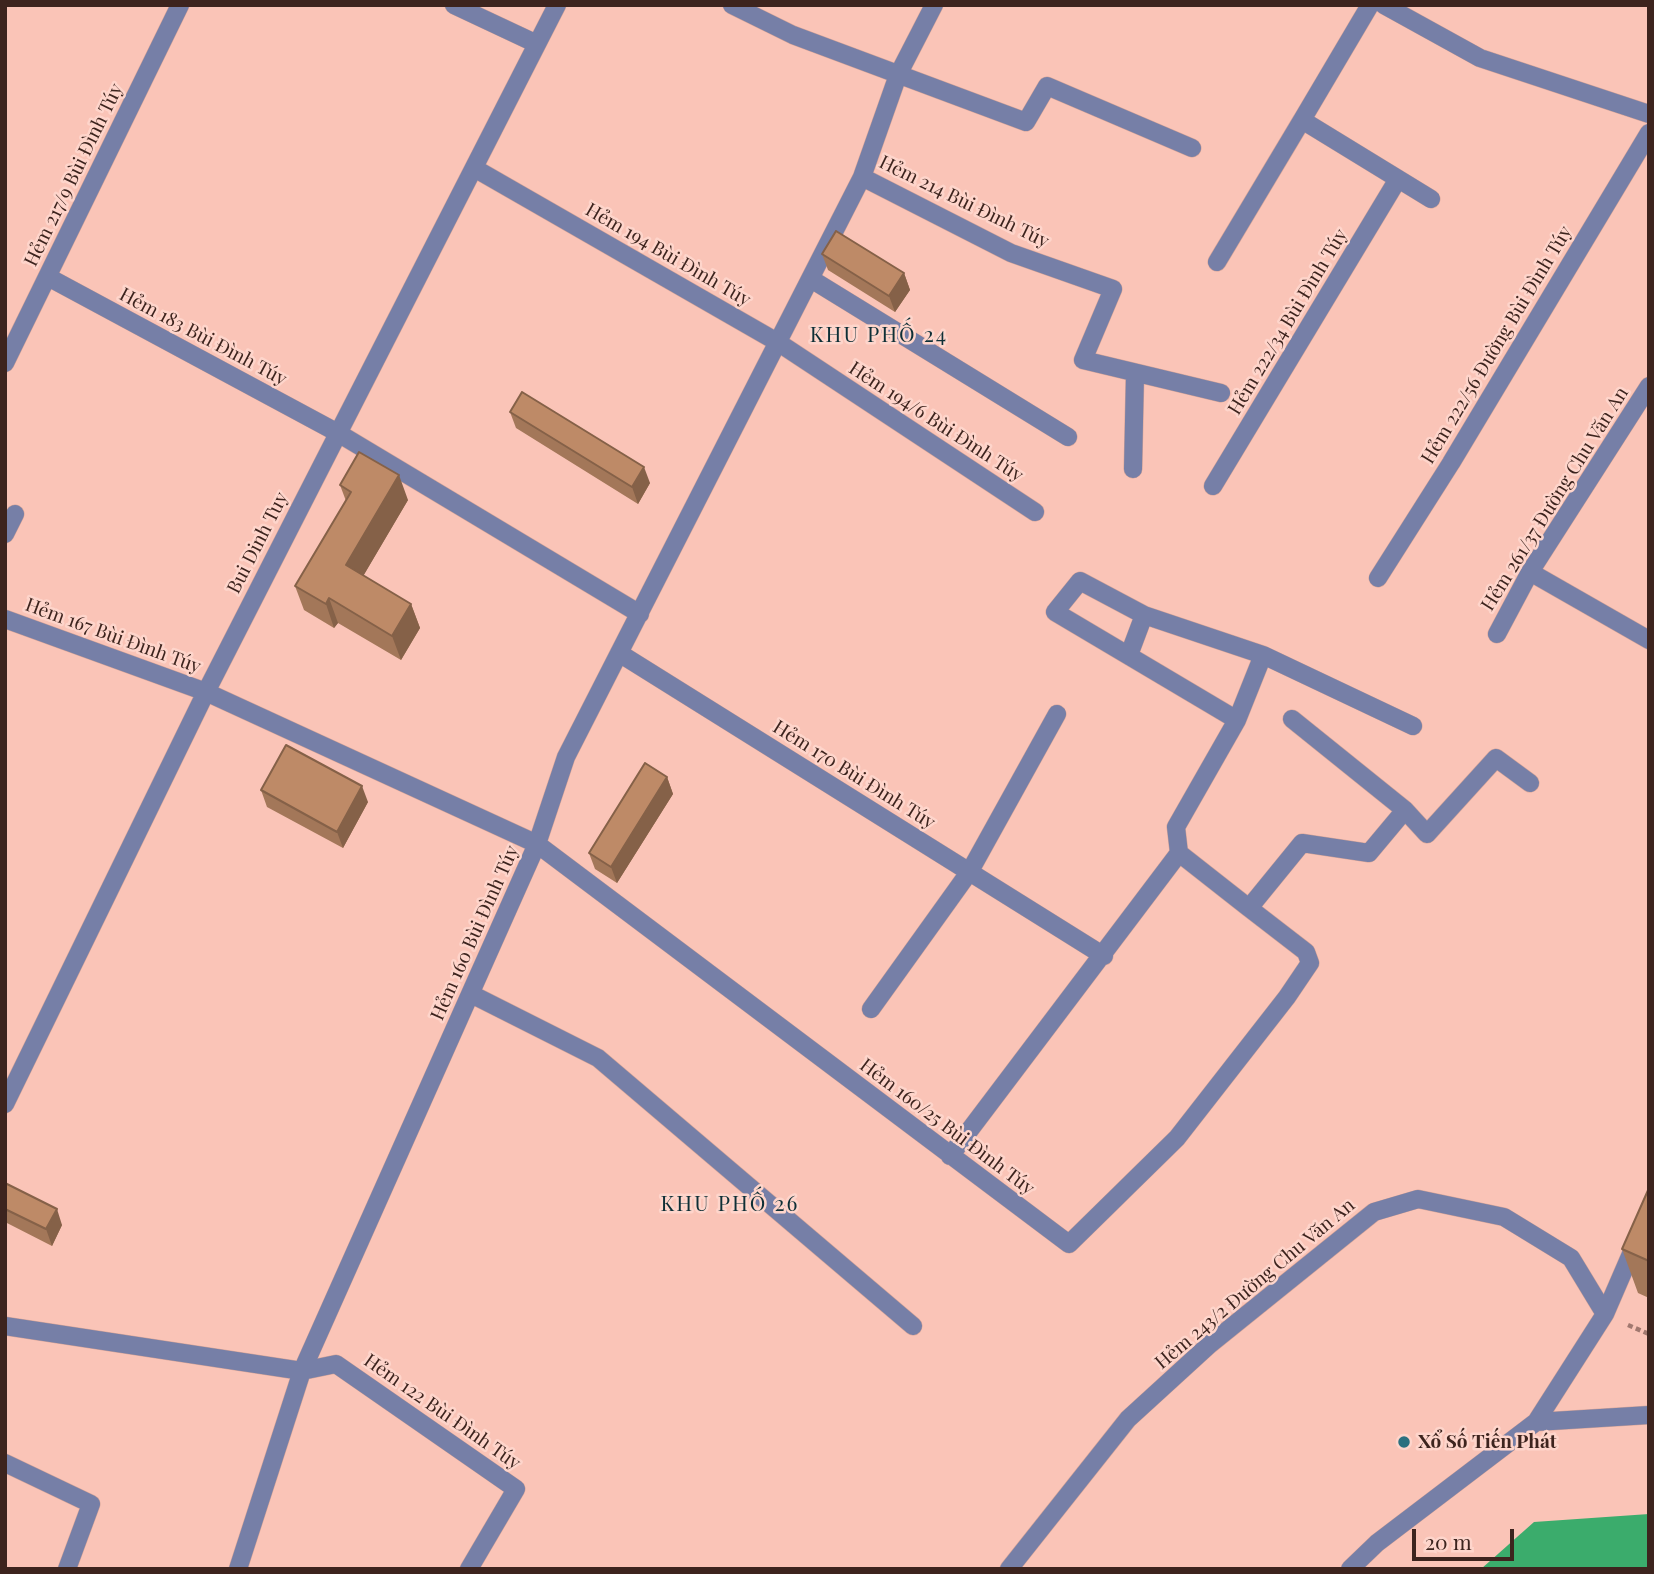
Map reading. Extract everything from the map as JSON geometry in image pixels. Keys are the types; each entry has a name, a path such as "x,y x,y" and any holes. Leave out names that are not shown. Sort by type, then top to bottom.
{"street":[{"name":"Hẻm 217/9 Bùi Đình Túy","path":"5,363 180,5"},
{"path":"454,5 537,44"},
{"name":"Bui Dinh Tuy","path":"5,1104 206,692 557,5"},
{"path":"732,5 793,35 1026,122 1047,86 1192,148"},
{"name":"Hẻm 214 Bùi Đình Túy","path":"934,5 898,75 862,177 1011,253 1113,289 1083,360 1221,393"},
{"path":"1217,262 1370,5"},
{"path":"1384,5 1480,58 1649,114"},
{"path":"1302,120 1431,199"},
{"name":"Hẻm 222/56 Đường Bùi Đình Túy","path":"1378,578 1451,464 1649,133"},
{"name":"Hẻm 194 Bùi Đình Túy","path":"474,167 779,343"},
{"path":"537,844 566,757 862,177"},
{"name":"Hẻm 222/34 Bùi Đình Túy","path":"1213,486 1398,179"},
{"name":"Hẻm 183 Bùi Đình Túy","path":"48,277 338,433"},
{"path":"811,279 1068,437"},
{"name":"Hẻm 194/6 Bùi Đình Túy","path":"779,343 1035,512"},
{"path":"1133,469 1135,374"},
{"name":"Hẻm 261/37 Đường Chu Văn An","path":"1497,634 1530,572 1649,386"},
{"path":"338,433 640,614"},
{"path":"5,534 15,514"},
{"path":"1530,572 1649,640"},
{"path":"1237,720 1055,612 1080,581 1144,615 1263,655 1413,726"},
{"path":"1129,655 1144,615"},
{"name":"Hẻm 167 Bùi Đình Túy","path":"5,619 206,692"},
{"name":"Hẻm 170 Bùi Đình Túy","path":"619,653 1104,956"},
{"path":"1263,655 1237,720 1176,828 1180,853 1249,908 1302,843 1369,853 1405,810"},
{"name":"Hẻm 160 Bùi Đình Túy","path":"206,692 537,844 302,1371 239,1569"},
{"path":"871,1009 970,872 1057,715"},
{"path":"1292,719 1405,810 1427,834 1496,758 1530,783"},
{"name":"Hẻm 160/25 Bùi Đình Túy","path":"537,844 1069,1244 1177,1138 1287,997 1310,963 1310,957 1249,908"},
{"path":"950,1156 1180,853"},
{"path":"471,994 598,1058 913,1326"},
{"name":"Hẻm 243/2 Đường Chu Văn An","path":"1009,1569 1128,1419 1209,1345 1374,1212 1418,1199 1504,1217 1571,1258 1605,1314"},
{"path":"1350,1569 1377,1543 1536,1422 1605,1314 1642,1227"},
{"name":"Hẻm 122 Bùi Đình Túy","path":"5,1326 302,1371 336,1364 516,1489 469,1569"},
{"path":"1536,1422 1649,1415"},
{"path":"5,1462 91,1504 67,1569"}],"shaded area":[{"path":"1649,1514 1649,1569 1481,1569 1534,1522"}],"building":[{"path":"836,231 904,273 889,296 822,254"},
{"path":"522,392 644,467 632,487 510,412"},
{"path":"359,452 399,475 346,565 411,604 392,636 329,598 326,604 295,586 351,492 340,485"},
{"path":"286,745 362,786 337,832 261,790"},
{"path":"645,763 667,777 611,867 589,853"},
{"path":"5,1183 57,1209 46,1229 5,1209"},
{"path":"1649,1188 1649,1261 1622,1249"}],"place":[{"name":"Xổ Số Tiến Phát","path":"1404,1442"}],"district":[{"name":"KHU PHỐ 24","path":"879,335"},
{"name":"KHU PHỐ 26","path":"730,1204"}]}
